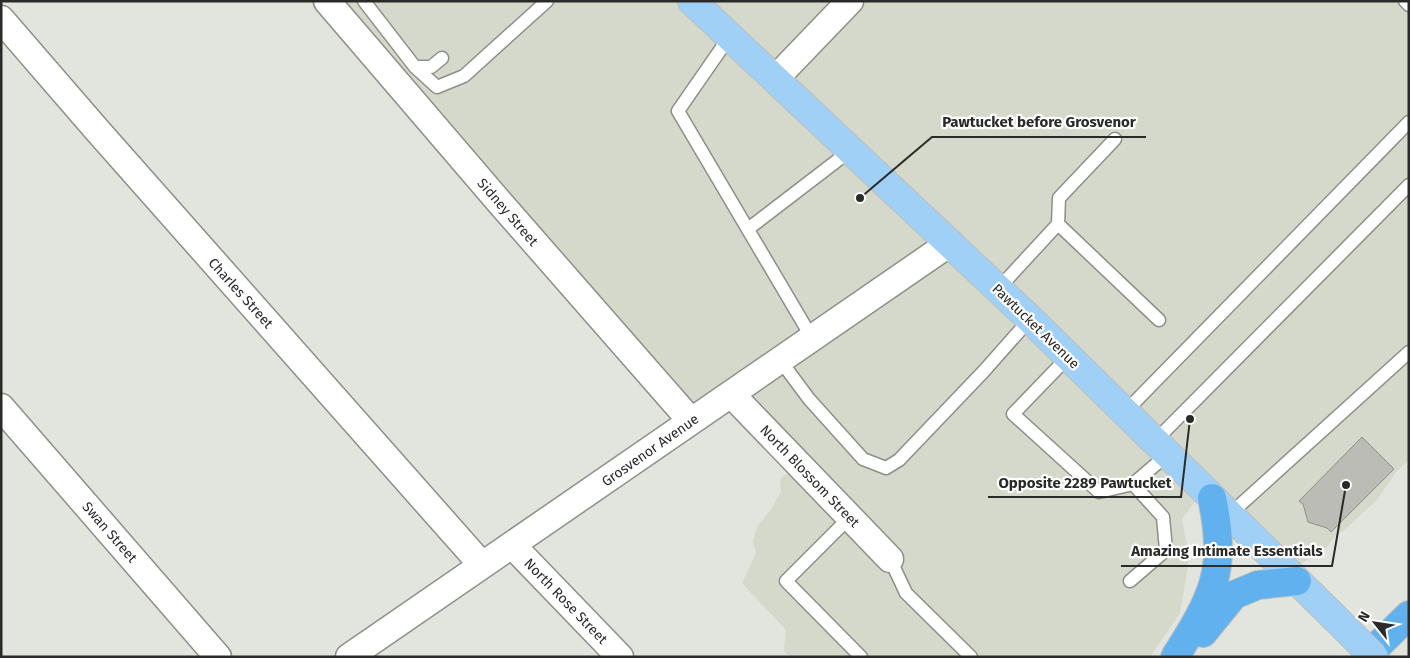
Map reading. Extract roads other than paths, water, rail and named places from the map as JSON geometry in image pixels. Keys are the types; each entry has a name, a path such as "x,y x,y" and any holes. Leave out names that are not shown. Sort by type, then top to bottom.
{"highway":[{"path":"1175,657 1204,611 1214,584 1218,559 1221,506"},
{"path":"1183,657 1234,595 1258,585 1297,581"},
{"path":"1366,657 1407,616"}],"main road":[{"name":"Pawtucket Avenue","path":"692,1 1069,356 1374,657"}],"street":[{"name":"Sidney Street","path":"327,1 691,421"},
{"path":"775,79 850,1"},
{"name":"Charles Street","path":"1,19 482,565"},
{"name":"Grosvenor Avenue","path":"349,657 950,243"},
{"name":"North Blossom Street","path":"731,394 890,559"},
{"name":"Swan Street","path":"1,407 218,657"},
{"name":"North Rose Street","path":"512,545 620,657"}],"lane":[{"path":"364,1 415,67 437,87 464,76 546,1"},
{"path":"1405,1 1409,5"},
{"path":"730,36 678,110 812,338"},
{"path":"415,67 432,67 442,58"},
{"path":"1125,412 1409,122"},
{"path":"998,289 1058,224 1059,198 1115,139"},
{"path":"748,229 851,150"},
{"path":"1069,356 1013,414 1099,492 1133,484 1162,447 1409,185"},
{"path":"1058,224 1159,320"},
{"path":"780,360 809,399 863,459 886,468 899,460 984,372 1030,319"},
{"path":"1221,506 1409,352"},
{"path":"1130,581 1166,550 1162,517 1133,484"},
{"path":"850,517 786,581 861,657"},
{"path":"890,559 906,593 971,657"}],"place":[{"name":"Pawtucket before Grosvenor","path":"860,198"},
{"name":"Opposite 2289 Pawtucket","path":"1190,419"},
{"name":"Amazing Intimate Essentials","path":"1346,485"}]}
